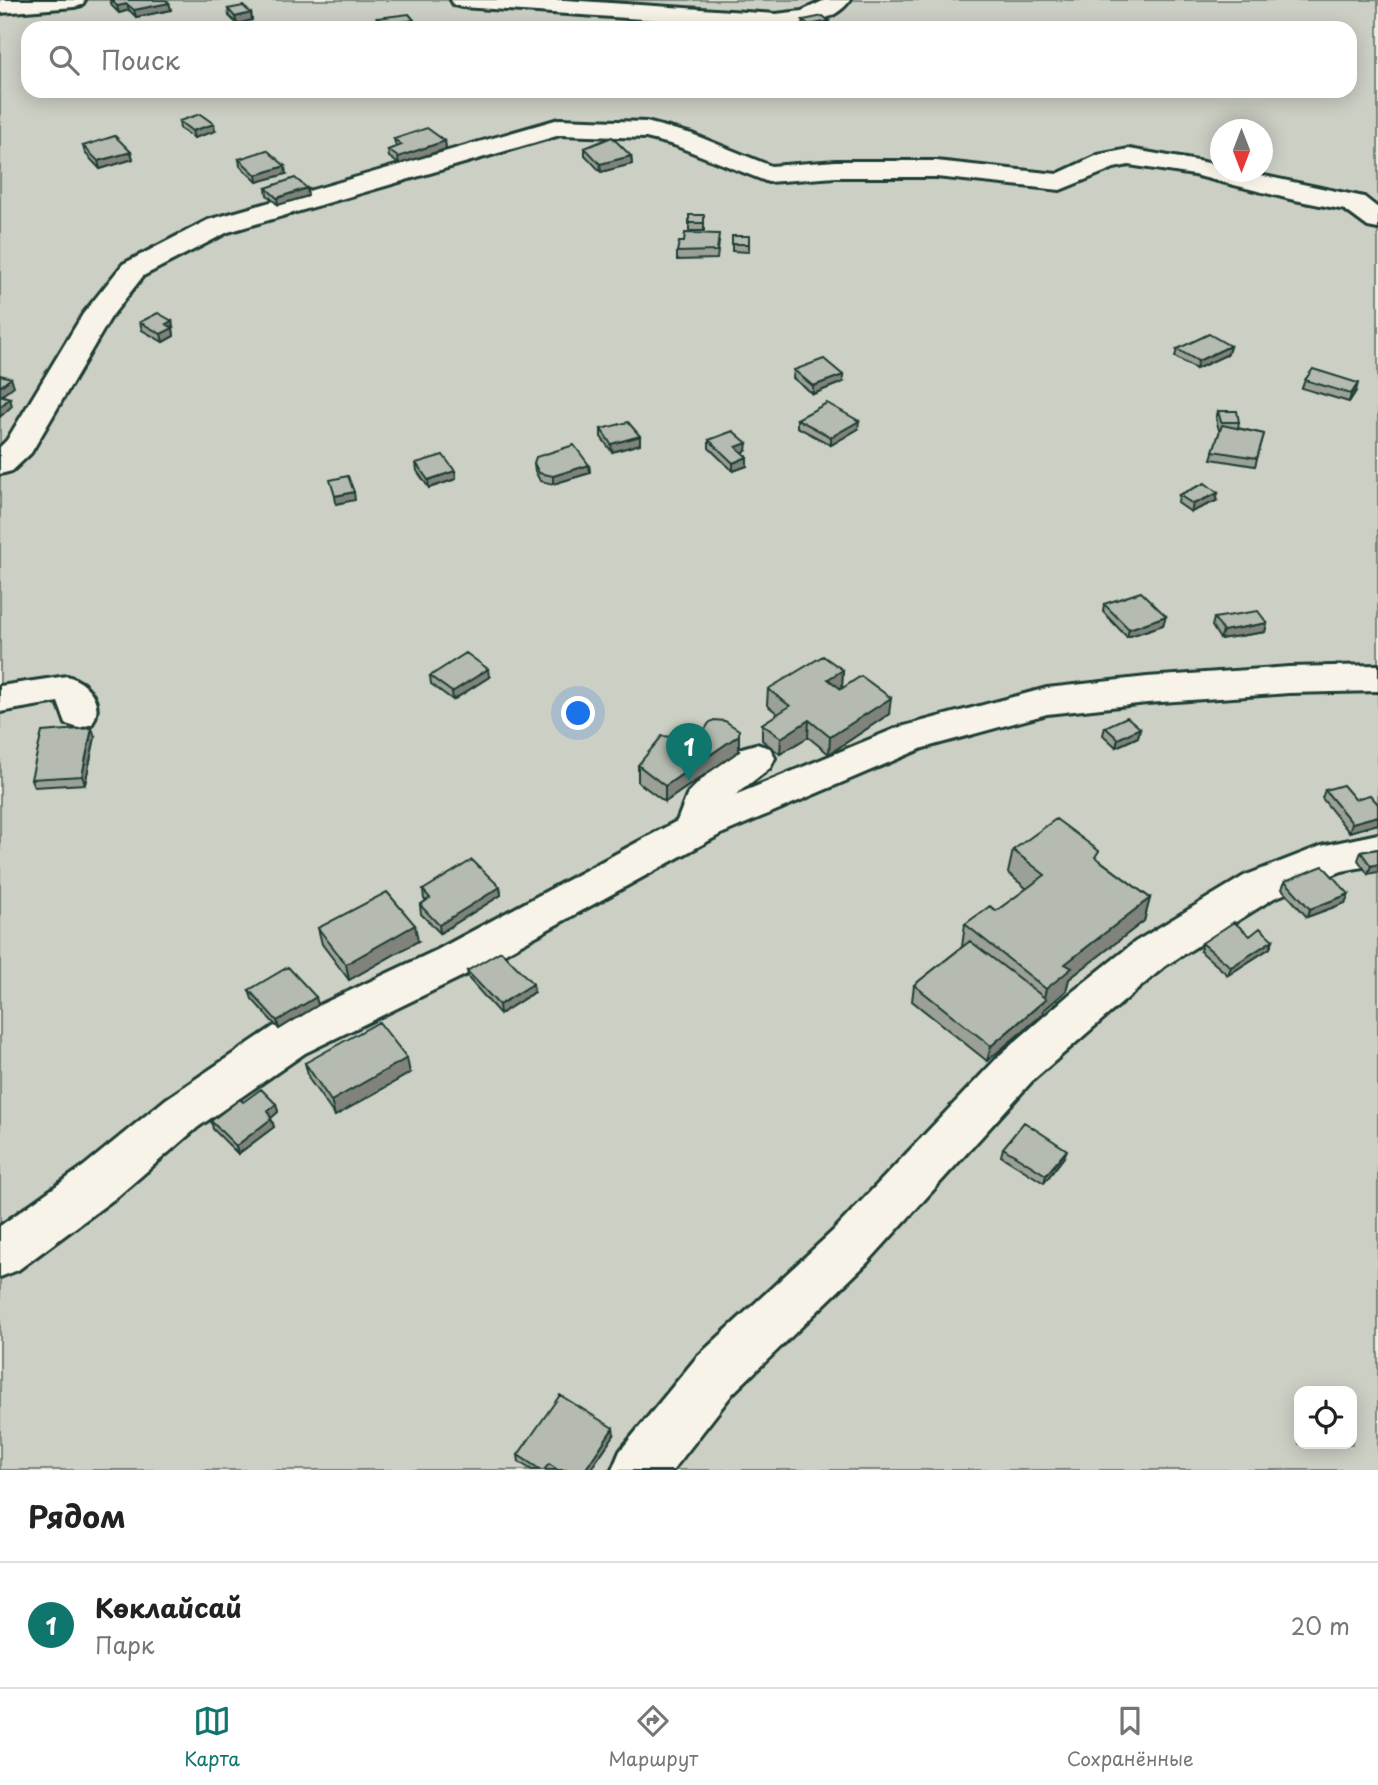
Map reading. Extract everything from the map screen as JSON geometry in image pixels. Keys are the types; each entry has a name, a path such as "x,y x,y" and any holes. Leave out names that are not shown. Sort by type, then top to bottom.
{"street":[{"path":"0,6 74,0"},
{"path":"462,0 776,21 803,19 829,9 839,0"},
{"path":"0,464 20,446 98,314 133,270 218,226 559,127 646,130 683,138 768,174 836,169 936,169 1060,181 1107,161 1129,157 1195,167 1290,191 1354,203 1378,221"},
{"path":"0,1254 102,1181 181,1113 289,1041 452,962 695,830 911,738 1047,701 1276,680 1378,678"},
{"path":"0,699 67,689 77,699 79,715"},
{"path":"695,830 702,803 731,775 756,758"},
{"path":"639,1470 715,1375 850,1247 1017,1067 1087,1006 1150,954 1259,887 1336,857 1378,849"}],"shaded area":[{"path":"0,0 1378,0 1378,1470 0,1470"}],"building":[{"path":"111,0 166,0 169,3 134,10 127,4 117,6"},
{"path":"243,6 251,13 235,17 228,9"},
{"path":"409,14 414,20 380,21 377,18"},
{"path":"823,16 829,21 804,21"},
{"path":"200,114 214,124 192,131 179,121"},
{"path":"427,128 445,141 398,157 388,150 402,145 394,139"},
{"path":"115,136 131,152 98,161 83,146"},
{"path":"612,137 631,156 600,164 585,148"},
{"path":"267,150 285,166 256,175 239,159"},
{"path":"295,178 307,188 277,198 266,188"},
{"path":"689,215 704,215 704,223 689,223"},
{"path":"685,233 719,234 717,251 677,252 679,242 684,242"},
{"path":"732,236 749,236 749,244 732,244"},
{"path":"158,313 172,321 166,324 173,328 161,334 140,322"},
{"path":"1209,334 1230,346 1198,361 1177,349"},
{"path":"824,359 843,375 813,386 794,370"},
{"path":"1313,369 1358,383 1351,394 1305,380"},
{"path":"0,375 11,378 0,387"},
{"path":"0,395 10,398 0,407"},
{"path":"827,403 859,421 831,437 797,419"},
{"path":"1218,411 1237,411 1239,422 1221,422"},
{"path":"628,422 640,436 611,444 601,429"},
{"path":"1222,425 1264,434 1257,458 1213,451"},
{"path":"733,431 747,443 736,447 747,457 733,463 709,440"},
{"path":"574,445 589,465 553,476 539,473 534,463 536,457"},
{"path":"443,455 455,471 428,480 416,463"},
{"path":"348,476 354,492 335,496 330,480"},
{"path":"1205,483 1218,493 1193,504 1179,495"},
{"path":"1141,592 1166,616 1129,629 1104,604"},
{"path":"1258,611 1267,623 1223,631 1214,618"},
{"path":"466,653 488,669 452,692 430,676"},
{"path":"823,656 843,670 828,679 841,689 861,676 891,698 830,737 809,720 781,738 762,724 790,706 768,689"},
{"path":"1127,717 1140,728 1118,739 1105,727"},
{"path":"714,720 725,721 739,730 739,735 665,786 638,765 662,736 684,738 704,731"},
{"path":"92,728 82,776 31,779 42,732"},
{"path":"1343,785 1355,799 1370,795 1378,804 1378,816 1352,823 1325,790"},
{"path":"1056,819 1099,851 1095,857 1150,898 1065,964 1072,968 1046,989 965,924 990,906 996,911 1045,875 1013,850"},
{"path":"1378,849 1378,864 1371,866 1361,852"},
{"path":"472,860 500,887 439,925 420,905 430,898 423,890"},
{"path":"1323,866 1349,894 1310,909 1285,881"},
{"path":"387,892 415,925 346,964 318,928"},
{"path":"1234,922 1250,936 1260,928 1273,940 1231,967 1202,943"},
{"path":"970,941 1046,999 991,1046 914,985"},
{"path":"501,951 533,984 499,1005 467,971"},
{"path":"288,967 316,997 277,1021 249,990"},
{"path":"379,1022 407,1058 331,1101 305,1063"},
{"path":"261,1089 276,1104 268,1111 271,1119 236,1146 211,1121 240,1099 243,1102"},
{"path":"1024,1122 1067,1150 1046,1175 1003,1148"},
{"path":"560,1395 613,1428 585,1470 558,1470 549,1464 541,1470 518,1455"}],"place":[{"name":"Көклайсай","path":"689,781"}]}
